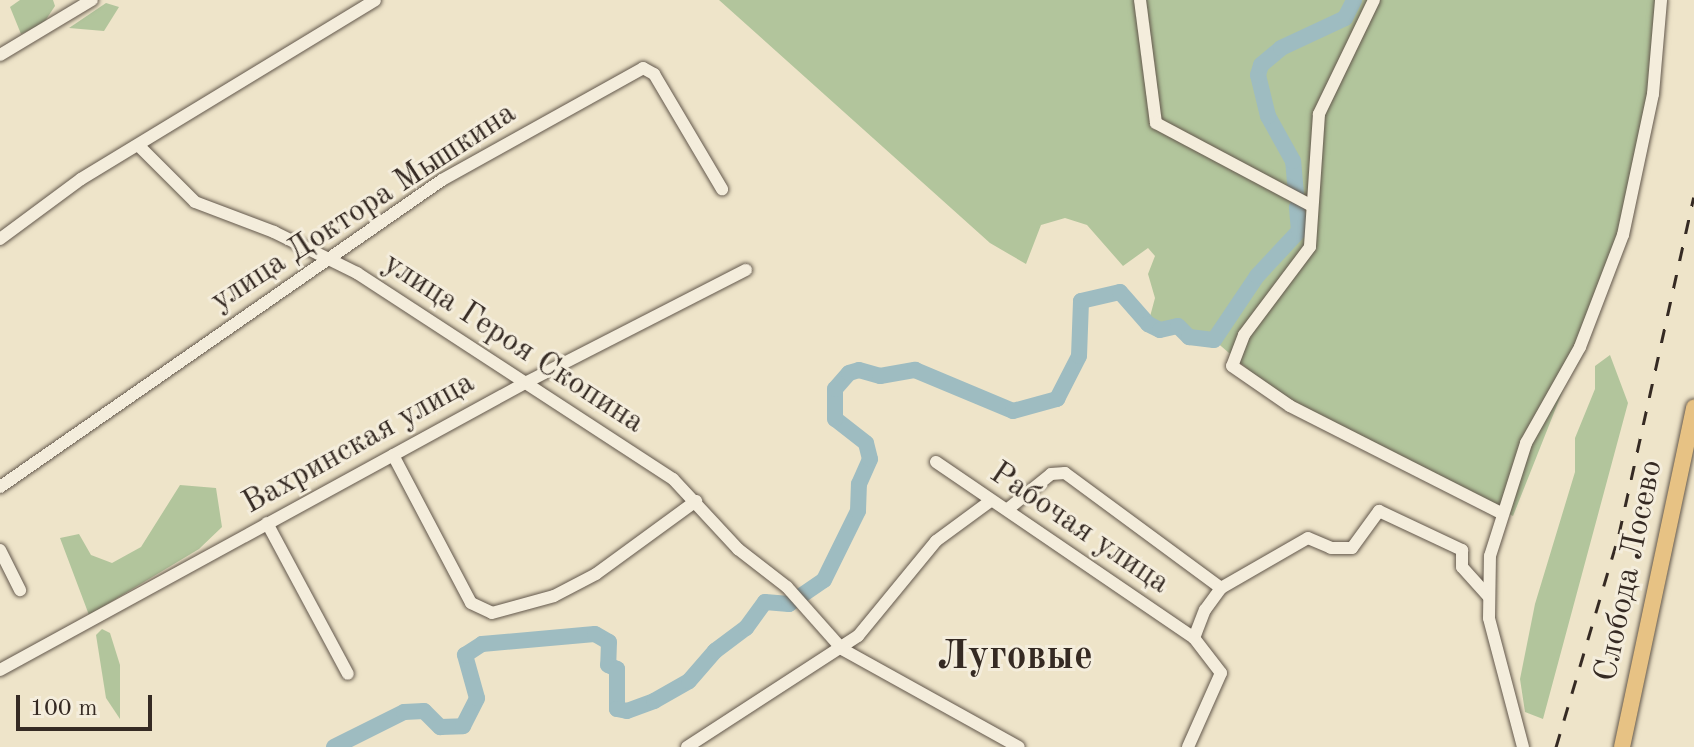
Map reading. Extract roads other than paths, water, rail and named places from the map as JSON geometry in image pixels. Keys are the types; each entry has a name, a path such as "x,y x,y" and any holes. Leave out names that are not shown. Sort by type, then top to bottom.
{"main road":[{"name":"Слобода Лосево","path":"1622,747 1694,408"}],"street":[{"path":"0,55 75,5 92,0"},
{"path":"0,239 81,179 375,0"},
{"path":"1140,0 1156,123 1310,205"},
{"path":"1374,0 1319,114 1310,205 1310,247 1244,335 1232,366 1290,406 1501,513"},
{"path":"1523,747 1488,596 1501,513 1537,420 1580,347 1623,235 1653,94 1661,0"},
{"name":"улица Доктора Мышкина","path":"0,487 325,256 442,180 643,68 654,74 722,189"},
{"name":"улица Героя Скопина","path":"139,146 195,202 325,256 527,382 673,479 738,549 797,599 842,649 1019,747"},
{"name":"Вахринская улица","path":"0,670 527,382 746,270"},
{"path":"393,455 471,603 492,613 544,599 596,574 696,501"},
{"name":"Рабочая улица","path":"936,462 989,502 1008,509 1194,638 1221,673 1188,747"},
{"path":"1008,509 1051,474 1065,473 1221,588"},
{"path":"687,747 842,649 936,541 989,502"},
{"path":"1194,638 1221,588 1308,538 1331,548 1352,548 1379,511 1462,550 1462,567 1488,596"},
{"path":"267,523 348,674"},
{"path":"0,550 20,590"}],"waterway":[{"path":"1296,194 1293,161 1268,116 1258,75 1261,65 1281,48 1345,18 1354,0"},
{"path":"334,747 404,712 424,711 440,727 463,726 477,698 465,655 482,644 595,634 609,642 608,665 617,669 617,709 627,711 654,701 689,681 715,651 746,628 765,602 789,604 824,580 858,511 859,484 870,459 866,443 835,419 835,389 849,373 859,370 880,376 915,370 1013,411 1057,399 1079,356 1081,301 1120,292 1148,324 1160,330 1178,326 1189,337 1214,340 1257,276 1299,231 1297,207"}],"railway":[{"path":"1556,747 1619,534 1694,197"}],"district":[{"name":"Луговые","path":"1015,658"}]}
